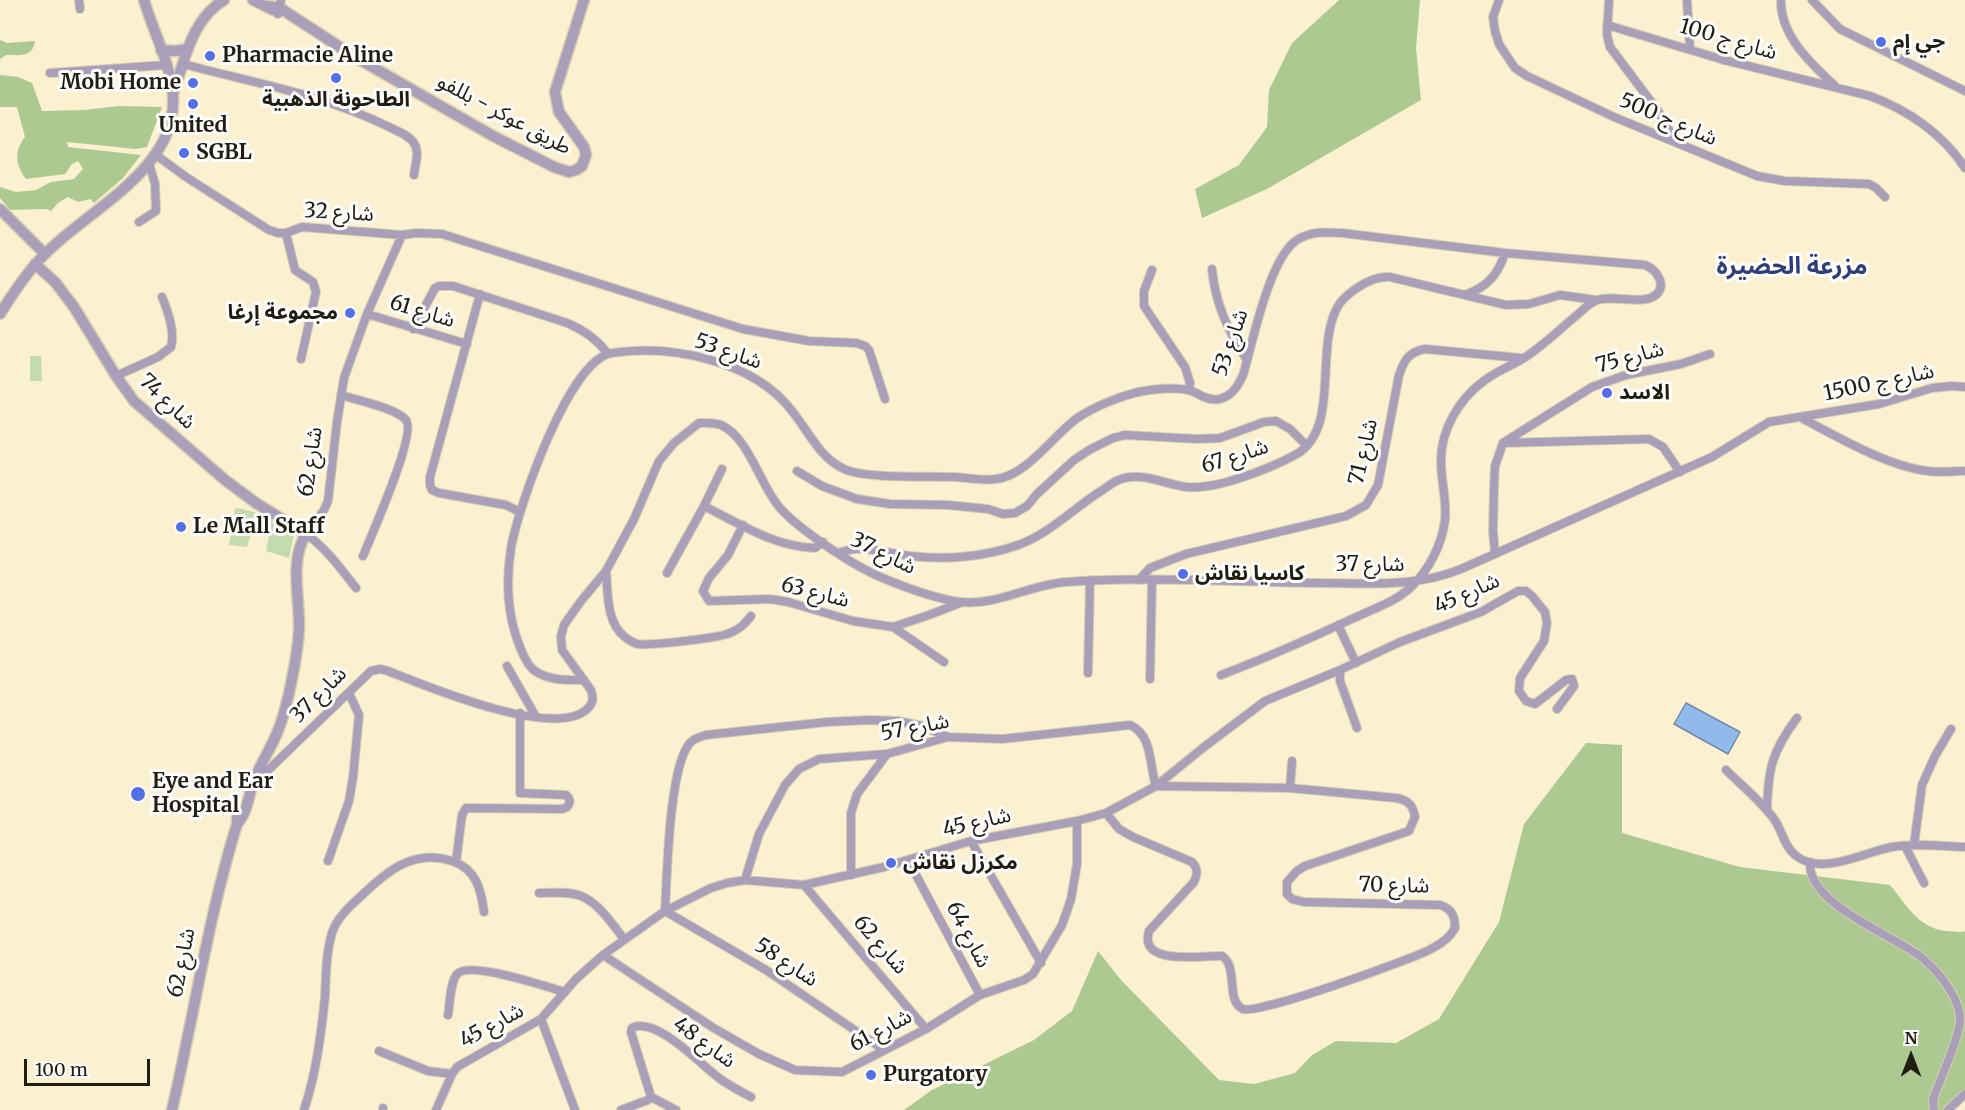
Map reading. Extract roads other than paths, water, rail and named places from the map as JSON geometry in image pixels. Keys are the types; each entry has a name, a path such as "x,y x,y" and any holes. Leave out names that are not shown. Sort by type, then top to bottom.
{"street":[{"path":"144,0 164,58 173,94"},
{"path":"0,314 45,253 110,199 152,159 171,118 173,94 188,49 202,19 224,0"},
{"name":"طريق عوكر - بللفو","path":"253,0 268,6 280,7 346,51 493,136 564,171 574,171 583,165 585,151 562,118 555,92 584,0"},
{"name":"شارع ج 500","path":"1498,0 1493,17 1495,31 1503,52 1515,68 1555,91 1757,176 1785,181 1869,184 1885,197"},
{"path":"1609,0 1607,41 1659,111 1676,142"},
{"path":"1687,0 1690,48"},
{"name":"شارع ج 100","path":"1781,0 1784,19 1800,48 1814,67 1840,90"},
{"path":"1812,0 1840,29 1965,91"},
{"name":"شارع ج 100","path":"1607,25 1724,60 1870,96 1902,111 1947,143 1965,168"},
{"path":"164,58 175,51 188,49"},
{"path":"50,72 164,58 309,95 371,119 410,138 417,150 414,175"},
{"path":"139,222 156,212 152,159"},
{"name":"شارع 32","path":"152,159 186,177 269,230 278,233 286,233 302,226 402,235 442,234 761,334 809,342 843,341 863,345 869,350 885,399"},
{"path":"0,209 45,253"},
{"name":"شارع 53","path":"608,354 652,350 676,353 708,360 756,378 776,393 792,411 826,457 846,470 870,475 996,479 1016,473 1077,418 1138,392 1189,390 1209,399 1220,399 1229,395 1238,386 1280,258 1290,245 1303,237 1320,232 1342,233 1505,253 1646,265 1652,268 1659,277 1659,290 1650,298 1596,300"},
{"path":"286,233 295,270 313,282 316,292 301,358"},
{"name":"شارع 62","path":"172,1110 205,944 224,866 237,825 245,812 254,779 279,728 288,691 299,631 297,559 300,543 328,501 344,378 367,314 402,235"},
{"path":"1464,295 1476,291 1491,281 1505,253"},
{"name":"شارع 74","path":"35,264 55,282 74,307 134,401 225,480 256,503 306,534"},
{"path":"1212,268 1216,298 1230,333 1247,360"},
{"path":"1152,270 1144,291 1144,306 1185,367 1190,383 1189,390"},
{"path":"797,471 822,486 857,499 890,504 948,505 988,509 1003,514 1015,513 1027,506 1074,460 1113,438 1125,435 1220,438 1264,422 1276,421 1290,429 1307,446 1317,432 1335,313 1345,298 1363,284 1382,277 1506,304 1529,304 1560,294 1596,300"},
{"path":"413,329 431,292 439,286 453,286 584,330 608,354 594,362 579,379 560,411 520,512 511,548 510,611 524,657 529,666 547,677 557,680 584,680"},
{"path":"480,294 430,477 430,487 440,493 506,505 520,512"},
{"path":"116,376 158,357 171,347 172,337 167,308 162,297"},
{"path":"1415,583 1437,549 1445,520 1441,460 1449,423 1464,400 1482,382 1502,368 1524,358 1596,300"},
{"name":"شارع 61","path":"367,314 467,344"},
{"name":"شارع 71","path":"1139,580 1150,568 1186,554 1346,516 1366,505 1378,485 1399,375 1403,363 1411,353 1425,349 1524,358"},
{"name":"شارع 75","path":"1503,443 1592,387 1626,375 1681,364 1710,354"},
{"name":"شارع ج 1500","path":"1800,417 1879,404 1932,388 1965,387"},
{"path":"341,395 392,411 405,419 409,428 394,478 363,555"},
{"path":"1800,417 1848,443 1914,469 1965,471"},
{"name":"شارع 37","path":"254,779 263,775 370,671 380,669 388,671 463,701 520,714 560,718 583,713 590,707 594,697 562,650 561,636 564,625 606,571 634,519 658,461 674,443 699,423 720,424 731,432 743,446 781,509 838,553 880,577 919,591 960,602 984,602 1044,585 1090,580 1415,583 1445,576 1680,472 1712,457 1769,422 1800,417"},
{"path":"1495,554 1494,488 1497,459 1503,443 1649,439 1663,447 1680,472"},
{"name":"شارع 67","path":"838,553 856,549 911,556 984,554 1019,545 1119,479 1135,477 1172,485 1206,487 1293,456 1307,446"},
{"path":"667,573 722,469"},
{"path":"704,506 775,541 815,548 823,542"},
{"name":"شارع 63","path":"743,525 728,555 706,583 703,591 709,601 770,599 853,621 893,627 960,602"},
{"path":"306,534 323,549 356,588"},
{"path":"606,571 610,609 617,628 625,638 638,644 692,640 728,634 743,626 751,616"},
{"path":"1088,673 1090,580"},
{"path":"1150,679 1152,580"},
{"name":"شارع 45","path":"1221,675 1396,598 1415,583"},
{"name":"شارع 45","path":"436,1110 452,1074 464,1062 541,1019 576,979 603,955 665,911 711,888 745,880 804,885 908,860 971,841 1077,821 1106,813 1156,786 1265,701 1400,642 1481,612 1518,591 1526,591 1545,612 1547,628 1544,641 1520,678 1519,691 1526,701 1535,704 1566,680 1572,679 1574,686 1557,709"},
{"path":"1338,625 1356,663"},
{"path":"893,627 944,662"},
{"path":"507,666 536,717"},
{"path":"1340,670 1340,681 1357,728"},
{"path":"328,861 349,801 353,777 358,715 349,693"},
{"path":"456,862 462,811 466,808 562,808 570,804 566,795 520,793 520,714"},
{"path":"1767,810 1772,760 1780,741 1797,718"},
{"path":"665,911 675,787 684,753 689,744 697,738 826,722 870,720 922,726 948,737"},
{"name":"شارع 57","path":"745,880 759,834 785,785 799,769 819,759 887,754 948,737 1002,739 1130,725 1144,736 1156,786"},
{"path":"1924,883 1910,846 1922,786 1935,756 1951,729"},
{"path":"850,875 851,813 857,794 887,754"},
{"path":"1290,788 1292,761"},
{"path":"1726,770 1767,810 1791,851 1810,862 1819,864 1854,860 1891,848 1910,846 1965,847"},
{"name":"شارع 70","path":"1106,813 1119,829 1143,842 1185,858 1197,867 1194,882 1149,932 1149,944 1158,954 1179,957 1222,956 1225,958 1230,968 1235,1000 1245,1009 1260,1009 1286,1002 1384,968 1448,940 1455,928 1451,911 1440,905 1304,902 1289,898 1286,891 1290,877 1320,860 1405,833 1411,828 1415,816 1411,805 1403,799 1290,788 1156,786"},
{"name":"شارع 61","path":"603,955 712,1027 759,1054 795,1070 842,1071 926,1029 980,995 1024,981 1033,974 1062,925 1071,899 1077,864 1077,821"},
{"path":"971,841 1041,963"},
{"path":"304,1110 310,1094 322,1032 331,938 338,919 393,868 414,860 431,857 456,862 467,868 479,886 484,912"},
{"name":"شارع 64","path":"908,860 980,995"},
{"path":"1810,862 1809,871 1828,897 1872,928 1917,954 1940,977 1954,999 1960,1020 1933,1100 1934,1110"},
{"name":"شارع 62","path":"804,885 926,1029"},
{"path":"539,893 581,896 590,901 624,939"},
{"name":"شارع 58","path":"665,911 766,970 884,1050"},
{"path":"448,1015 454,980 457,974 465,969 484,970 565,992"},
{"path":"541,1019 575,1110"},
{"name":"شارع 48","path":"651,1097 631,1032 632,1028 641,1025 655,1029 682,1047 719,1078 751,1097"},
{"path":"379,1051 428,1071 452,1074"},
{"path":"1948,1110 1965,1094"},
{"path":"621,1110 651,1097 676,1110"}],"water":[{"path":"1686,703 1740,732 1728,754 1674,724"}],"place":[{"name":"جي إم","path":"1881,42"},
{"name":"Pharmacie Aline","path":"210,56"},
{"name":"الطاحونة الذهبية","path":"336,78"},
{"name":"Mobi Home","path":"193,83"},
{"name":"United","path":"193,104"},
{"name":"SGBL","path":"184,153"},
{"name":"مجموعة إرغا","path":"350,313"},
{"name":"الاسد","path":"1607,393"},
{"name":"Le Mall Staff","path":"181,527"},
{"name":"كاسيا نقاش","path":"1183,574"},
{"name":"Eye and Ear Hospital","path":"138,794"},
{"name":"مكرزل نقاش","path":"891,863"},
{"name":"Purgatory","path":"871,1075"}],"district":[{"name":"مزرعة الحضيرة","path":"1792,267"}]}
